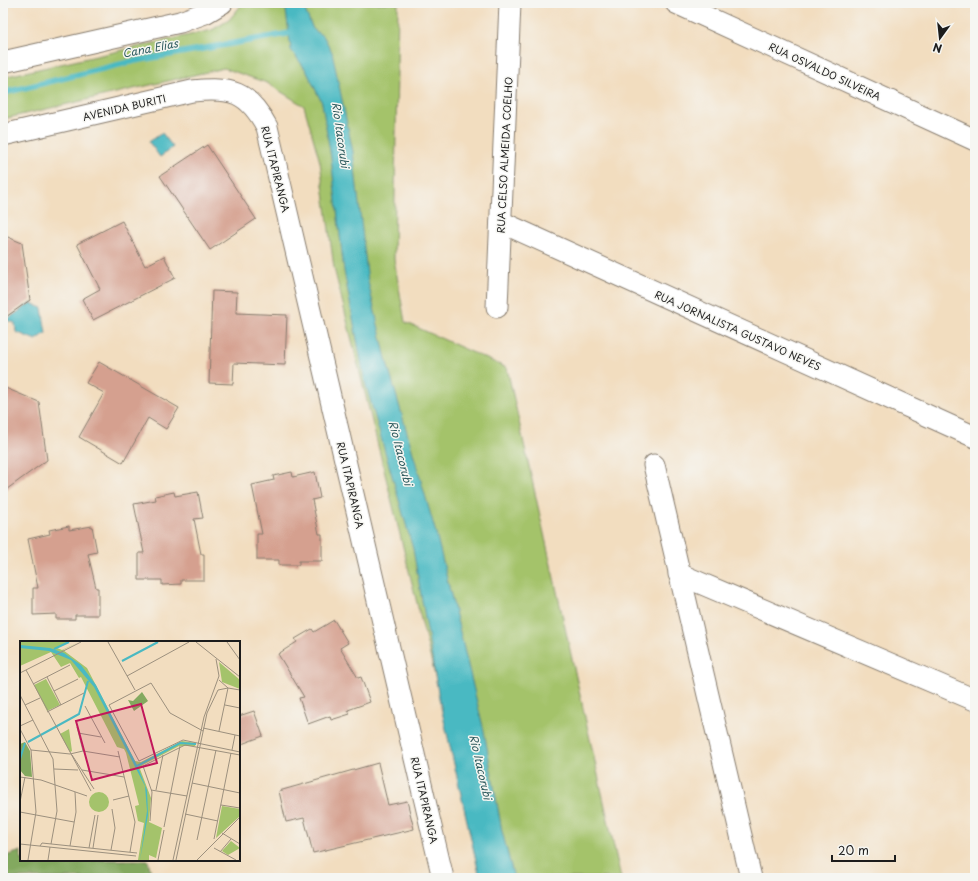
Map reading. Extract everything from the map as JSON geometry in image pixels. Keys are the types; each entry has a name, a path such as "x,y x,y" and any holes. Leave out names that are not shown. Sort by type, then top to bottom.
{"street":[{"path":"3,62 180,22 205,13 222,3"},
{"name":"RUA CELSO ALMEIDA COELHO","path":"497,307 510,3"},
{"name":"RUA OSVALDO SILVEIRA","path":"676,3 975,140"},
{"name":"AVENIDA BURITI","path":"3,135 192,91 212,89 229,91 246,98"},
{"name":"RUA ITAPIRANGA","path":"246,98 258,109 267,127 443,878"},
{"name":"RUA JORNALISTA GUSTAVO NEVES","path":"501,222 975,437"},
{"path":"654,465 751,878"},
{"path":"679,574 975,700"}],"green space":[{"path":"243,3 398,3 394,259 405,322 507,368 621,878 485,878 334,268 320,162 304,106 267,83 224,68 3,119 3,77 212,30 229,20"},
{"path":"20,851 20,861 148,861 152,878 3,878 3,857"}],"water":[{"name":"Rio Itacorubi","path":"285,3 302,3 313,29 324,37 332,52 353,152 368,282 387,363 436,533 484,731 502,831 514,878 480,878 439,698 413,549 365,382 344,271 331,158 322,103 306,70 291,50"},
{"path":"162,133 173,147 160,157 149,142"},
{"path":"31,303 42,308 46,333 36,340 16,332 15,323 6,320"}],"building":[{"path":"207,145 256,219 210,250 160,176"},
{"path":"122,221 145,266 164,256 175,278 93,320 82,299 100,289 77,244"},
{"path":"3,235 22,243 30,300 3,319"},
{"path":"212,291 237,292 236,313 287,315 285,365 234,363 233,384 209,383"},
{"path":"99,362 179,408 166,429 148,418 123,463 79,437 104,393 86,383"},
{"path":"3,387 39,402 47,460 3,492"},
{"path":"292,472 293,477 315,472 320,498 312,500 319,534 322,534 322,561 299,561 299,565 279,565 279,560 257,560 257,534 262,534 252,485 274,480 273,476"},
{"path":"174,492 175,496 198,492 203,518 194,519 201,554 204,554 204,580 181,580 181,584 162,585 162,580 139,580 139,553 144,553 134,504 156,500 155,496"},
{"path":"69,526 69,530 92,526 97,552 88,554 96,588 98,588 98,615 75,615 75,619 56,619 56,614 33,615 33,588 38,588 28,539 50,534 49,530"},
{"path":"334,620 348,643 340,648 358,678 361,677 370,702 348,710 350,714 331,720 330,716 308,724 299,698 304,697 278,654 297,642 295,639 312,629 314,632"},
{"path":"254,711 263,736 240,745 240,716"},
{"path":"378,763 388,805 407,801 414,829 313,853 304,818 286,822 279,791"}],"waterway":[{"name":"Cana Elias","path":"3,93 134,61 297,32"}]}
